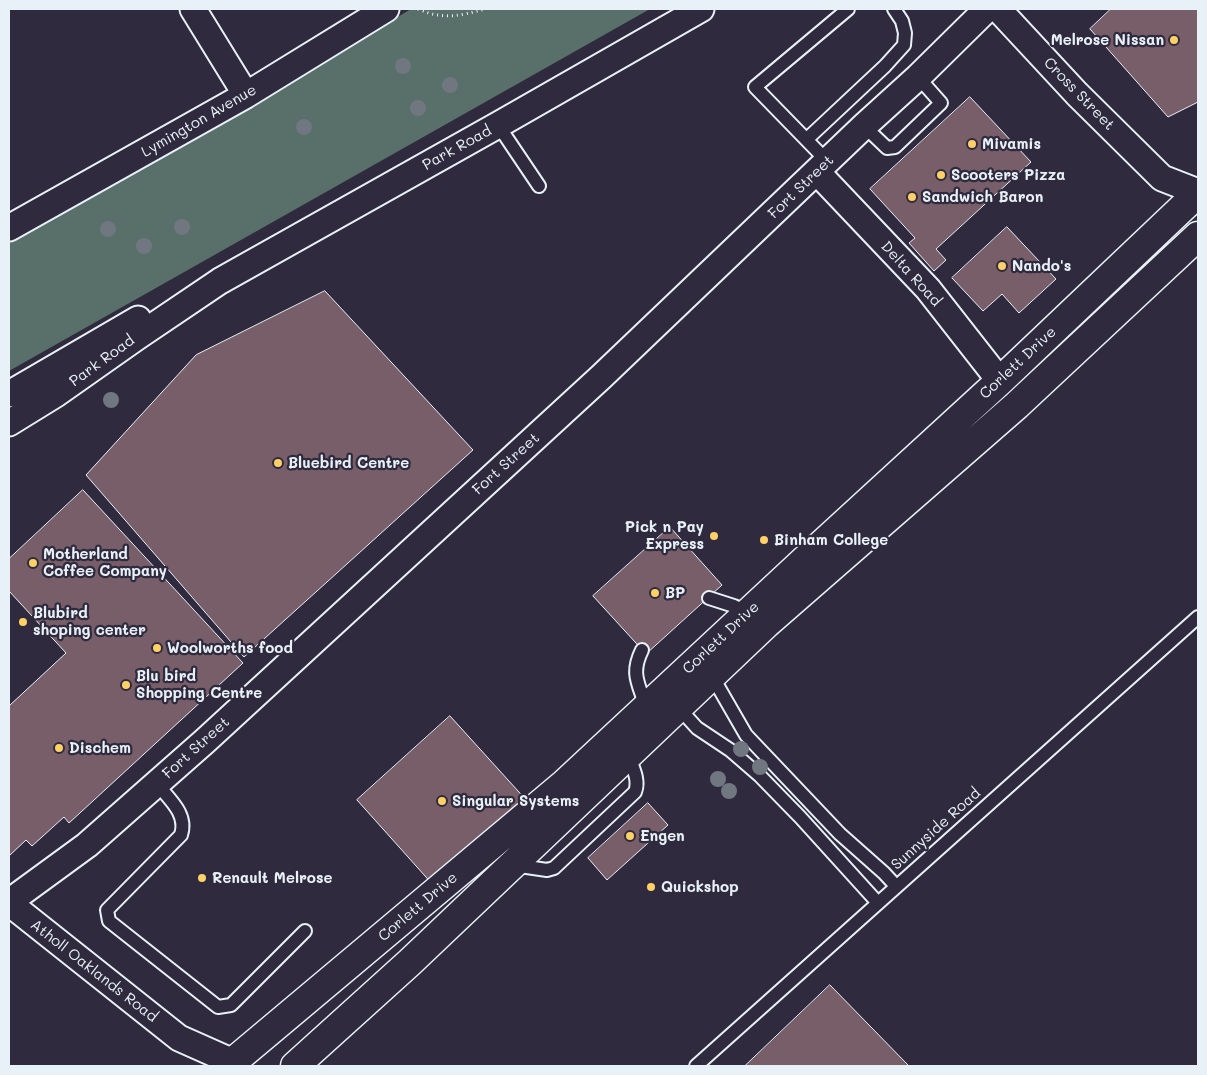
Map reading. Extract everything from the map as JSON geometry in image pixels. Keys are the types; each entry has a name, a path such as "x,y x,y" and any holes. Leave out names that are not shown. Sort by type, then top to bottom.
{"main road":[{"name":"Corlett Drive","path":"233,1065 564,784 1000,381 1198,192"},
{"name":"Corlett Drive","path":"295,1066 409,963 766,624 1017,405 1198,238"}],"street":[{"path":"193,9 246,95"},
{"name":"Lymington Avenue","path":"9,228 246,95 386,9"},
{"name":"Fort Street","path":"9,903 87,845 157,784 601,377 864,126 918,77 987,9"},
{"name":"Cross Street","path":"998,9 1077,94 1162,178 1198,192"},
{"name":"Park Road","path":"9,394 220,281 697,11"},
{"name":"Delta Road","path":"822,167 928,290 1000,381"},
{"name":"Cross Street","path":"1162,178 1174,214 1198,238"},
{"name":"Park Road","path":"9,423 56,394 156,316"},
{"name":"Atholl Oaklands Road","path":"9,903 179,1038 233,1065"},
{"name":"Atholl Oaklands Road","path":"179,1038 195,1066"}],"lane":[{"path":"822,167 806,140 756,87 848,9"},
{"path":"806,140 885,66 904,45 905,33 902,21 894,9"},
{"path":"864,126 887,148 895,147 941,103 918,77"},
{"path":"498,125 539,186"},
{"path":"708,598 748,612"},
{"name":"Sunnyside Road","path":"696,1066 1198,617"},
{"path":"642,650 636,662 635,673 646,708"},
{"path":"712,676 746,735 840,834 896,886"},
{"path":"678,707 697,728 730,750 764,780 878,903"},
{"path":"157,784 180,814 183,821 181,835 107,910 109,922 218,1007 230,1005 305,931"}],"path":[{"path":"418,9 432,15 455,17 485,9"}],"green space":[{"path":"411,9 650,9 9,371 9,243 284,85"}],"building":[{"path":"1111,9 1198,9 1198,102 1168,117 1090,29"},
{"path":"970,97 1031,162 936,249 946,260 934,271 909,243 915,238 870,189"},
{"path":"1007,227 1056,279 1019,313 1002,294 983,311 952,278"},
{"name":"Bluebird Centre","path":"325,291 473,450 244,657 86,475 196,355"},
{"name":"Blu bird Shopping Centre","path":"83,490 243,663 69,823 64,817 32,846 26,840 9,856 9,706 66,653 9,591 9,559"},
{"path":"670,527 722,585 646,654 593,596"},
{"name":"Singular Systems","path":"450,716 528,802 434,886 357,800"},
{"path":"648,803 668,825 607,880 588,858"},
{"path":"830,985 909,1066 745,1066"}],"place":[{"name":"Melrose Nissan","path":"1174,40"},
{"name":"Mivamis","path":"972,144"},
{"name":"Scooters Pizza","path":"941,175"},
{"name":"Sandwich Baron","path":"912,197"},
{"name":"Nando's","path":"1002,266"},
{"name":"Bluebird Centre","path":"278,463"},
{"name":"Pick n Pay Express","path":"714,536"},
{"name":"Binham College","path":"764,540"},
{"name":"Motherland Coffee Company","path":"33,563"},
{"name":"BP","path":"655,593"},
{"name":"Blubird shoping center","path":"23,622"},
{"name":"Woolworths food","path":"157,648"},
{"name":"Blu bird Shopping Centre","path":"126,685"},
{"name":"Dischem","path":"59,748"},
{"name":"Singular Systems","path":"442,801"},
{"name":"Engen","path":"630,836"},
{"name":"Renault Melrose","path":"202,878"},
{"name":"Quickshop","path":"651,887"}]}
